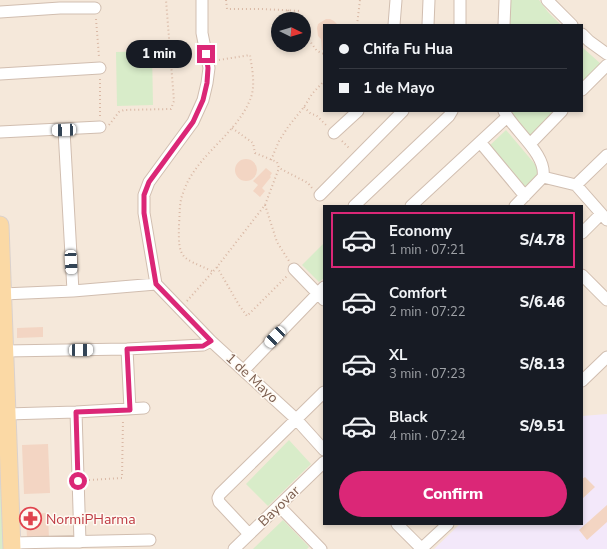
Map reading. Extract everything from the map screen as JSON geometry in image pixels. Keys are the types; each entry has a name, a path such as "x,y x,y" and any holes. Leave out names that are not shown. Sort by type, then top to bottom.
{"main road":[{"path":"0,225 12,546"}],"street":[{"path":"3,294 73,291 156,284 144,213 144,195 149,182 193,122 204,94 208,75 202,33 202,0"},
{"path":"394,24 396,0"},
{"path":"428,24 429,0"},
{"path":"460,0 460,24"},
{"path":"504,24 505,0"},
{"path":"547,0 571,24"},
{"path":"0,12 59,4 95,8"},
{"path":"583,35 607,54"},
{"path":"583,89 607,65"},
{"path":"0,74 100,68"},
{"path":"334,133 357,112"},
{"path":"320,194 402,112"},
{"path":"355,205 451,112"},
{"path":"530,144 561,112"},
{"path":"412,205 480,142 506,114 530,144 542,163 544,171 543,178 516,205"},
{"path":"0,132 100,127"},
{"path":"64,130 73,291"},
{"path":"480,142 525,196"},
{"path":"576,185 607,155"},
{"path":"543,178 576,185 604,217 583,232"},
{"path":"244,370 322,293 294,269"},
{"path":"583,276 607,300"},
{"name":"1 de Mayo","path":"156,284 211,341 296,419 323,449"},
{"path":"5,351 203,346 211,341"},
{"path":"127,349 127,410"},
{"path":"583,380 607,357"},
{"path":"249,534 219,502 218,498 220,494 323,393"},
{"path":"7,414 127,410 144,408"},
{"path":"76,412 80,542"},
{"name":"Bayovar","path":"234,549 323,463"},
{"path":"279,506 317,548"},
{"path":"398,525 422,549 447,525"},
{"path":"12,546 150,540"}],"path":[{"path":"100,127 111,124 119,112 124,110 171,109 174,101 166,0"},
{"path":"226,0 227,9 301,11"},
{"path":"357,24 360,0"},
{"path":"311,43 317,51 323,54"},
{"path":"207,62 250,55 253,79 250,100 232,128 192,174 180,202 179,233 180,250 182,256 212,271"},
{"path":"271,160 279,141 288,127 312,94 323,82"},
{"path":"180,310 217,267 265,205 279,168 277,162 255,153 253,143 232,128"},
{"path":"279,168 308,183 320,194"},
{"path":"217,267 238,305 247,316 294,269 277,242 265,205"},
{"path":"78,481 122,478 127,410"}],"shaded area":[{"path":"0,0 607,0 607,549 0,549"},
{"path":"607,414 607,549 434,549 459,525 583,525 583,416"}],"green space":[{"path":"509,0 539,0 560,24 508,24"},
{"path":"583,48 601,64 583,82"},
{"path":"152,51 153,105 117,106 116,52"},
{"path":"509,112 553,112 530,136"},
{"path":"506,130 539,169 538,178 524,192 487,148"},
{"path":"323,244 323,279 319,282 302,265"},
{"path":"0,425 6,549 0,549"},
{"path":"289,440 311,464 268,506 246,484"},
{"path":"283,520 309,547 307,549 253,549"}],"building":[{"path":"326,19 330,19 337,24 323,24 323,50 321,39 318,36 318,24"},
{"path":"246,159 254,162 257,170 254,178 246,181 238,178 235,170 238,162"},
{"path":"266,168 272,173 270,176 271,177 262,188 265,191 260,197 253,191 258,185 253,181"},
{"path":"43,327 43,337 17,338 17,328"},
{"path":"48,444 50,493 24,494 22,445"},
{"path":"585,477 595,487 583,498 583,478"},
{"path":"607,505 607,522 587,540 579,530"},
{"path":"48,513 49,539 27,540 26,514"}],"place":[{"name":"NormiPHarma","path":"30,519"}],"route":[{"path":"78,481 76,412 130,410 127,349 203,346 211,341 156,284 144,213 144,195 149,182 193,122 203,100 207,83 208,68 206,54"}]}
